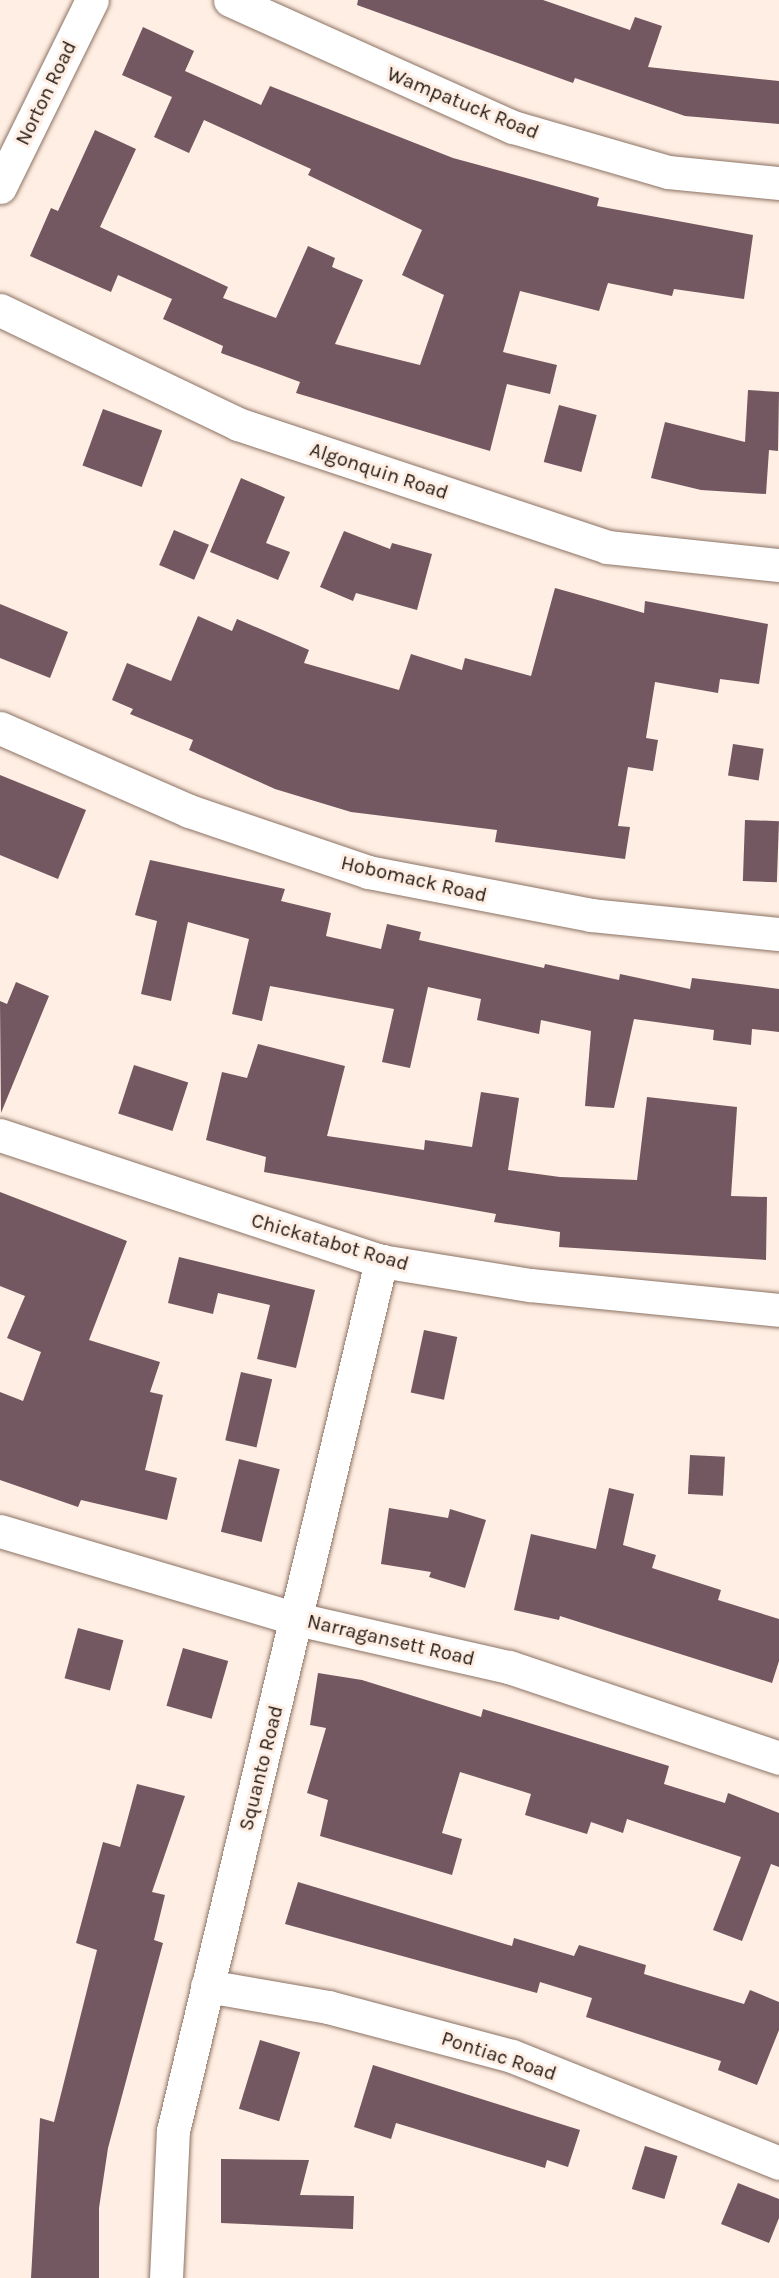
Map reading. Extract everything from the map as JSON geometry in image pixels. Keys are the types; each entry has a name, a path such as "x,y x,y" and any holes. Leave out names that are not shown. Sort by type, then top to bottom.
{"street":[{"name":"Norton Road","path":"0,187 92,0"},
{"name":"Wampatuck Road","path":"230,0 513,127 668,172 779,183"},
{"name":"Algonquin Road","path":"0,310 238,424 607,547 779,565"},
{"name":"Hobomack Road","path":"0,728 189,811 368,872 591,915 779,934"},
{"name":"Chickatabot Road","path":"0,1135 381,1261 530,1286 779,1310"},
{"name":"Squanto Road","path":"166,2278 172,2131 297,1619 381,1261"},
{"name":"Narragansett Road","path":"0,1532 297,1619 509,1667 779,1758"},
{"name":"Pontiac Road","path":"207,1986 328,2007 512,2056 779,2163"}],"building":[{"path":"358,0 543,0 630,30 635,17 662,26 648,67 779,81 779,124 685,116 575,78 573,83 357,5"},
{"path":"143,27 194,51 185,71 261,105 270,86 453,158 599,198 597,206 753,235 744,299 674,289 672,296 608,283 599,311 520,291 503,352 557,365 550,394 507,384 490,451 296,393 300,382 221,353 223,346 163,319 172,299 118,275 111,292 30,256 51,208 58,211 95,130 136,149 100,227 228,287 223,298 276,318 308,246 335,258 332,267 363,280 335,344 420,365 444,295 402,275 422,230 308,175 311,169 204,120 189,153 154,137 172,97 122,75"},
{"path":"748,390 779,392 778,451 769,450 766,494 701,490 651,478 665,422 745,442"},
{"path":"559,405 597,415 581,472 544,462"},
{"path":"103,409 162,431 142,487 82,465"},
{"path":"241,478 285,497 266,543 290,552 278,580 210,552"},
{"path":"174,530 209,545 194,580 159,565"},
{"path":"344,531 390,549 392,543 432,554 417,610 356,593 353,601 320,587"},
{"path":"555,588 644,613 645,601 768,624 759,684 720,679 718,693 655,682 646,738 658,740 653,771 628,767 618,826 630,827 625,859 495,842 497,830 351,812 275,789 189,750 193,740 130,714 133,709 112,700 127,663 171,681 198,616 232,631 237,619 309,650 304,663 399,690 411,654 462,670 465,658 531,676"},
{"path":"0,604 68,632 50,678 0,658"},
{"path":"733,744 764,749 759,780 728,776"},
{"path":"0,775 86,810 58,879 0,855"},
{"path":"745,820 779,821 777,882 743,881"},
{"path":"150,860 285,889 281,901 331,913 326,936 381,949 387,924 421,932 419,940 544,968 545,964 619,980 620,974 690,989 692,978 779,989 779,1032 752,1029 751,1045 713,1040 714,1030 634,1019 614,1108 585,1106 591,1031 541,1020 539,1034 477,1020 481,999 428,987 410,1068 382,1062 394,1009 270,986 262,1021 232,1014 249,939 188,922 171,1001 141,994 157,921 135,915"},
{"path":"16,982 49,996 1,1113 0,1001 7,1004"},
{"path":"258,1044 345,1066 327,1136 424,1150 425,1140 472,1147 481,1092 519,1098 508,1170 560,1177 637,1180 647,1097 737,1107 731,1196 767,1197 766,1260 559,1247 560,1232 494,1222 496,1214 264,1172 266,1157 206,1140 222,1072 247,1078"},
{"path":"134,1065 188,1083 172,1131 118,1114"},
{"path":"0,1192 127,1241 89,1340 160,1362 150,1392 163,1395 145,1470 177,1478 167,1520 81,1500 78,1507 0,1480 0,1392 23,1401 41,1352 7,1338 25,1296 0,1286"},
{"path":"179,1257 315,1290 296,1368 257,1359 270,1305 218,1293 213,1314 168,1303"},
{"path":"424,1330 457,1337 444,1400 411,1393"},
{"path":"241,1372 272,1379 256,1447 225,1440"},
{"path":"690,1455 725,1457 723,1496 688,1494"},
{"path":"239,1459 280,1469 262,1542 221,1532"},
{"path":"609,1488 634,1494 623,1545 656,1555 652,1568 721,1590 718,1600 779,1619 779,1661 772,1683 560,1616 559,1620 514,1610 531,1534 596,1549"},
{"path":"389,1508 448,1518 450,1509 486,1520 465,1588 429,1577 431,1572 381,1564"},
{"path":"78,1628 123,1640 110,1690 65,1678"},
{"path":"183,1648 228,1661 212,1719 166,1706"},
{"path":"318,1673 362,1680 481,1717 483,1709 526,1722 669,1766 664,1784 725,1803 728,1793 779,1813 779,1867 771,1864 742,1941 713,1930 741,1857 627,1819 623,1833 591,1822 587,1834 525,1815 531,1794 460,1772 442,1833 462,1839 452,1875 320,1836 328,1800 307,1793 326,1728 310,1725"},
{"path":"137,1784 185,1796 152,1892 165,1895 154,1940 163,1943 108,2148 99,2208 99,2278 31,2278 40,2118 54,2122 97,1950 76,1943 103,1842 120,1847"},
{"path":"298,1882 512,1946 514,1938 574,1956 579,1945 646,1965 644,1974 744,2004 750,1990 779,2002 779,2030 757,2085 718,2070 721,2061 586,2017 592,1998 540,1982 537,1993 285,1924"},
{"path":"260,2040 300,2052 279,2121 239,2109"},
{"path":"373,2065 580,2130 568,2167 547,2160 545,2168 396,2123 391,2139 354,2127"},
{"path":"645,2146 678,2156 664,2199 632,2189"},
{"path":"221,2159 309,2160 300,2195 354,2196 353,2229 221,2223"},
{"path":"738,2183 779,2199 779,2218 769,2243 721,2224"}]}
